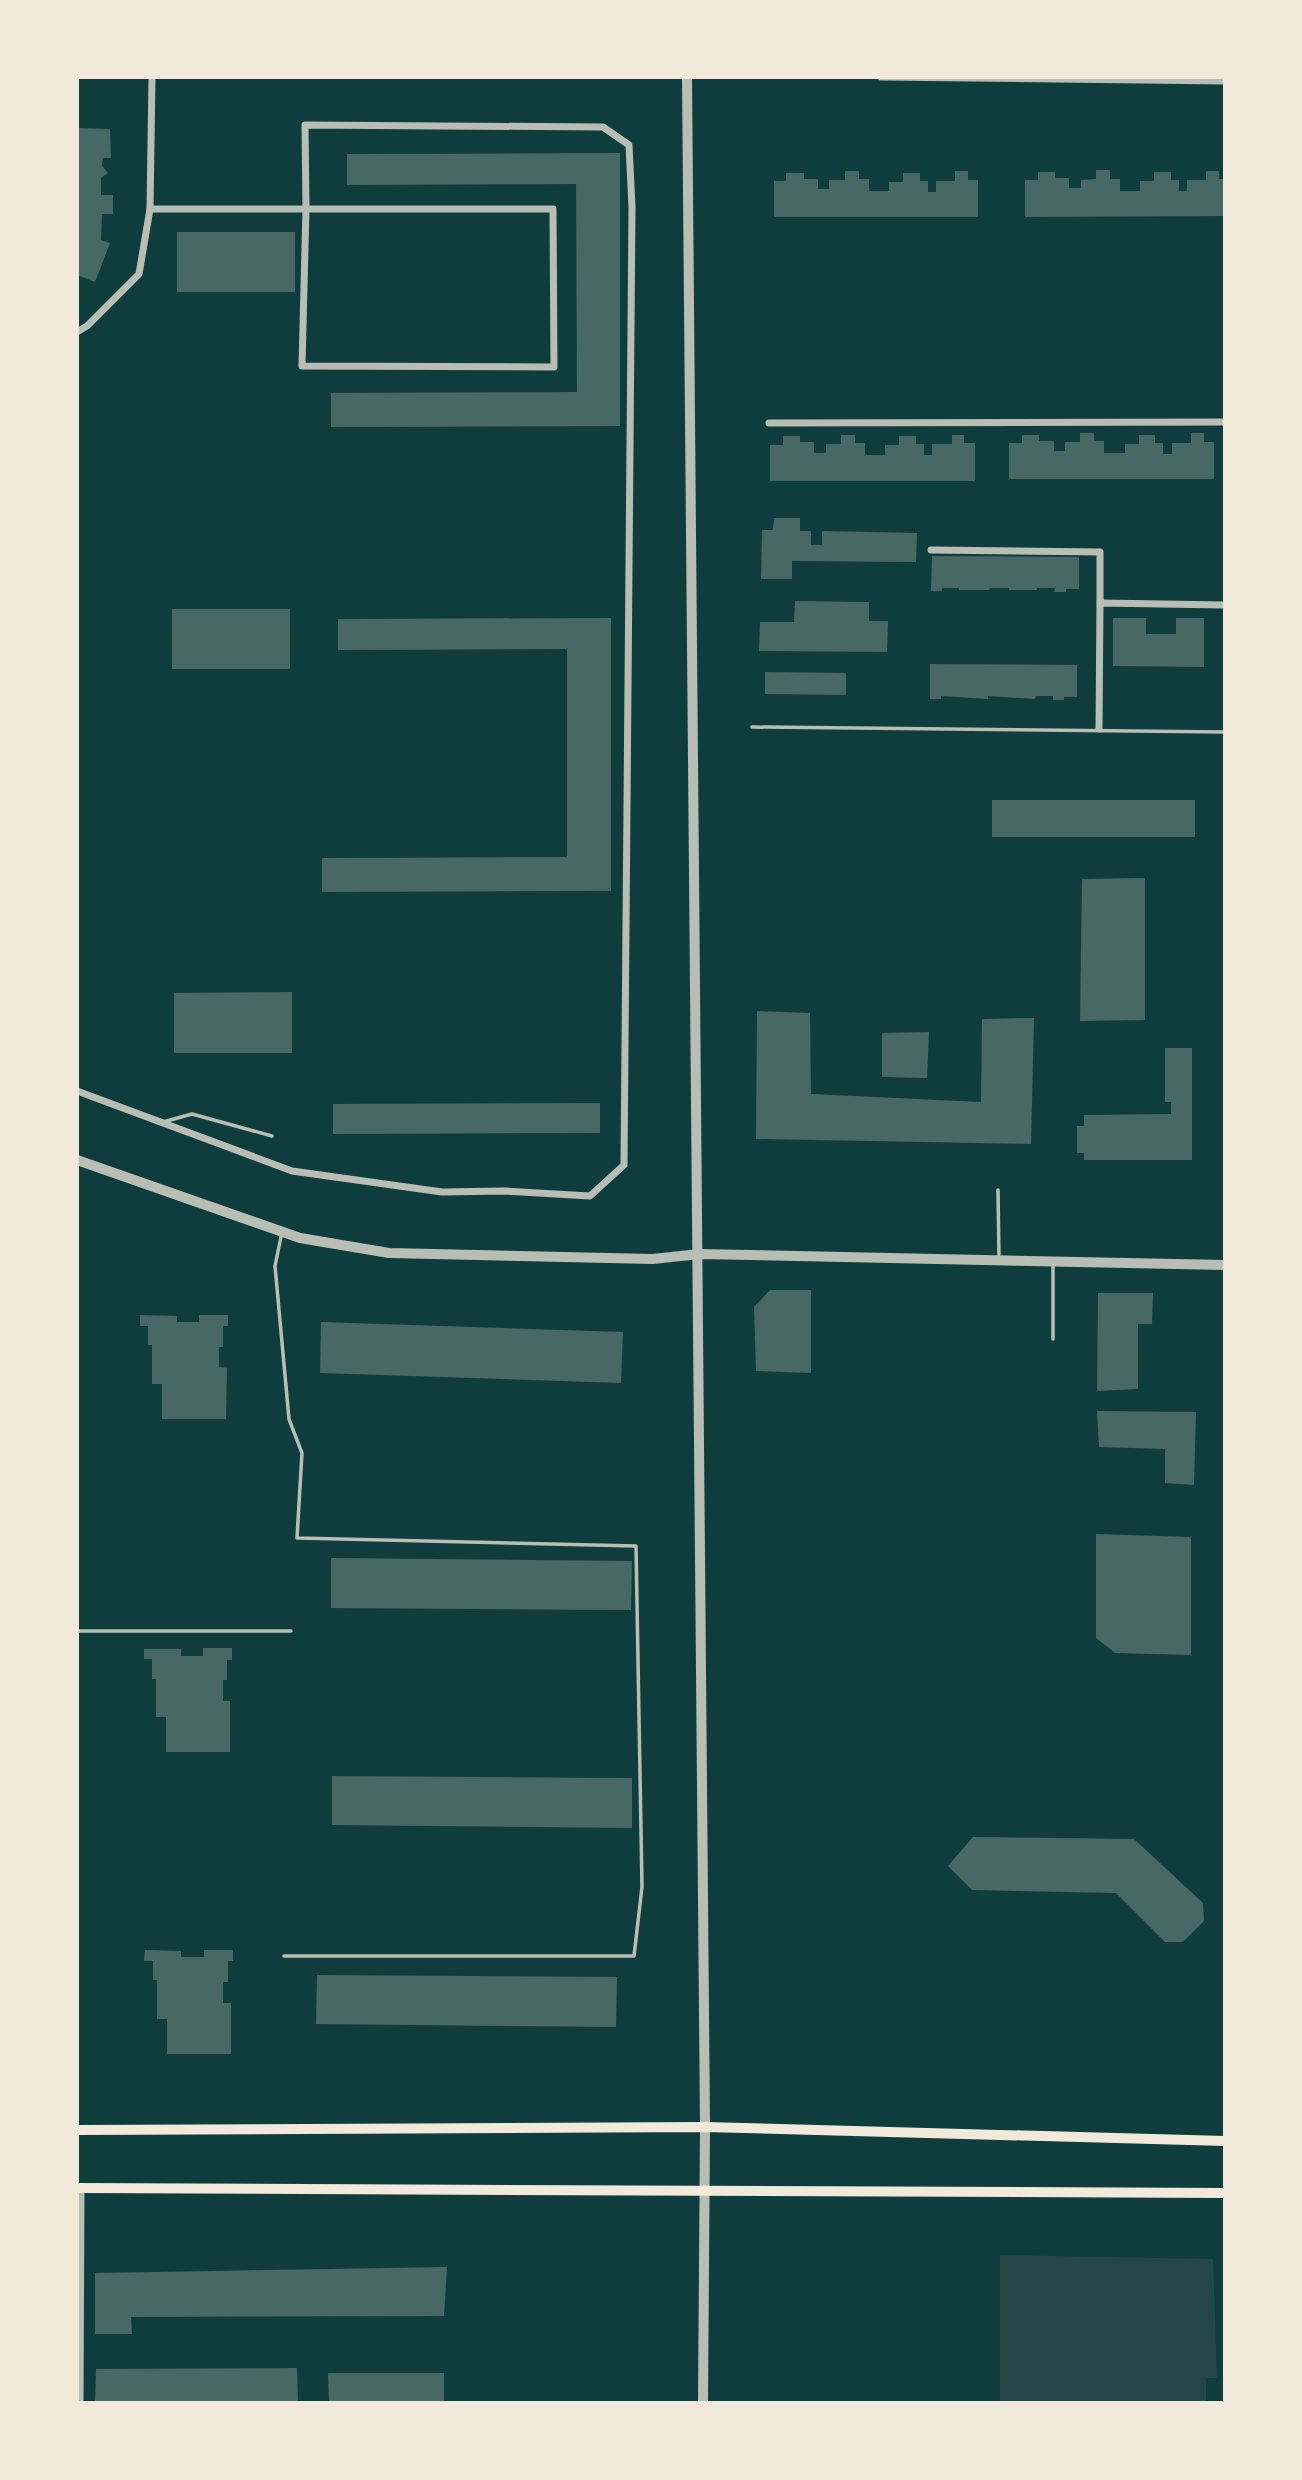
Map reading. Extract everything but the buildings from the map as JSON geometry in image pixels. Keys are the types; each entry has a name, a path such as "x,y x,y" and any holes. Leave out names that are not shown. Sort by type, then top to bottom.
{"main road":[{"path":"77,2130 705,2127 1225,2141"},
{"path":"79,2188 1225,2193"}],"street":[{"path":"77,332 87,326 139,274 150,209 152,77"},
{"path":"687,77 699,1254 705,2127 703,2403"},
{"path":"881,77 1154,78 1225,81"},
{"path":"77,1091 292,1171 442,1192 504,1191 590,1196 624,1165 632,221 629,145 603,127 305,125 306,208 302,366 554,367 553,209 306,208 150,209"},
{"path":"769,423 1225,422"},
{"path":"931,550 1100,552 1099,729"},
{"path":"1100,603 1225,605"},
{"path":"77,1160 300,1238 389,1252 653,1259 699,1254 1225,1265"},
{"path":"79,2188 80,2403"}],"lane":[{"path":"752,727 1225,732"},
{"path":"161,1122 192,1114 272,1136"},
{"path":"998,1190 999,1260"},
{"path":"282,1232 275,1266 289,1419 303,1453 297,1538 636,1546 642,1887 634,1956 284,1956"},
{"path":"1053,1261 1053,1339"},
{"path":"77,1631 290,1631"}],"shaded area":[{"path":"1000,2255 1213,2259 1217,2378 1206,2378 1206,2403 1000,2403"}]}
